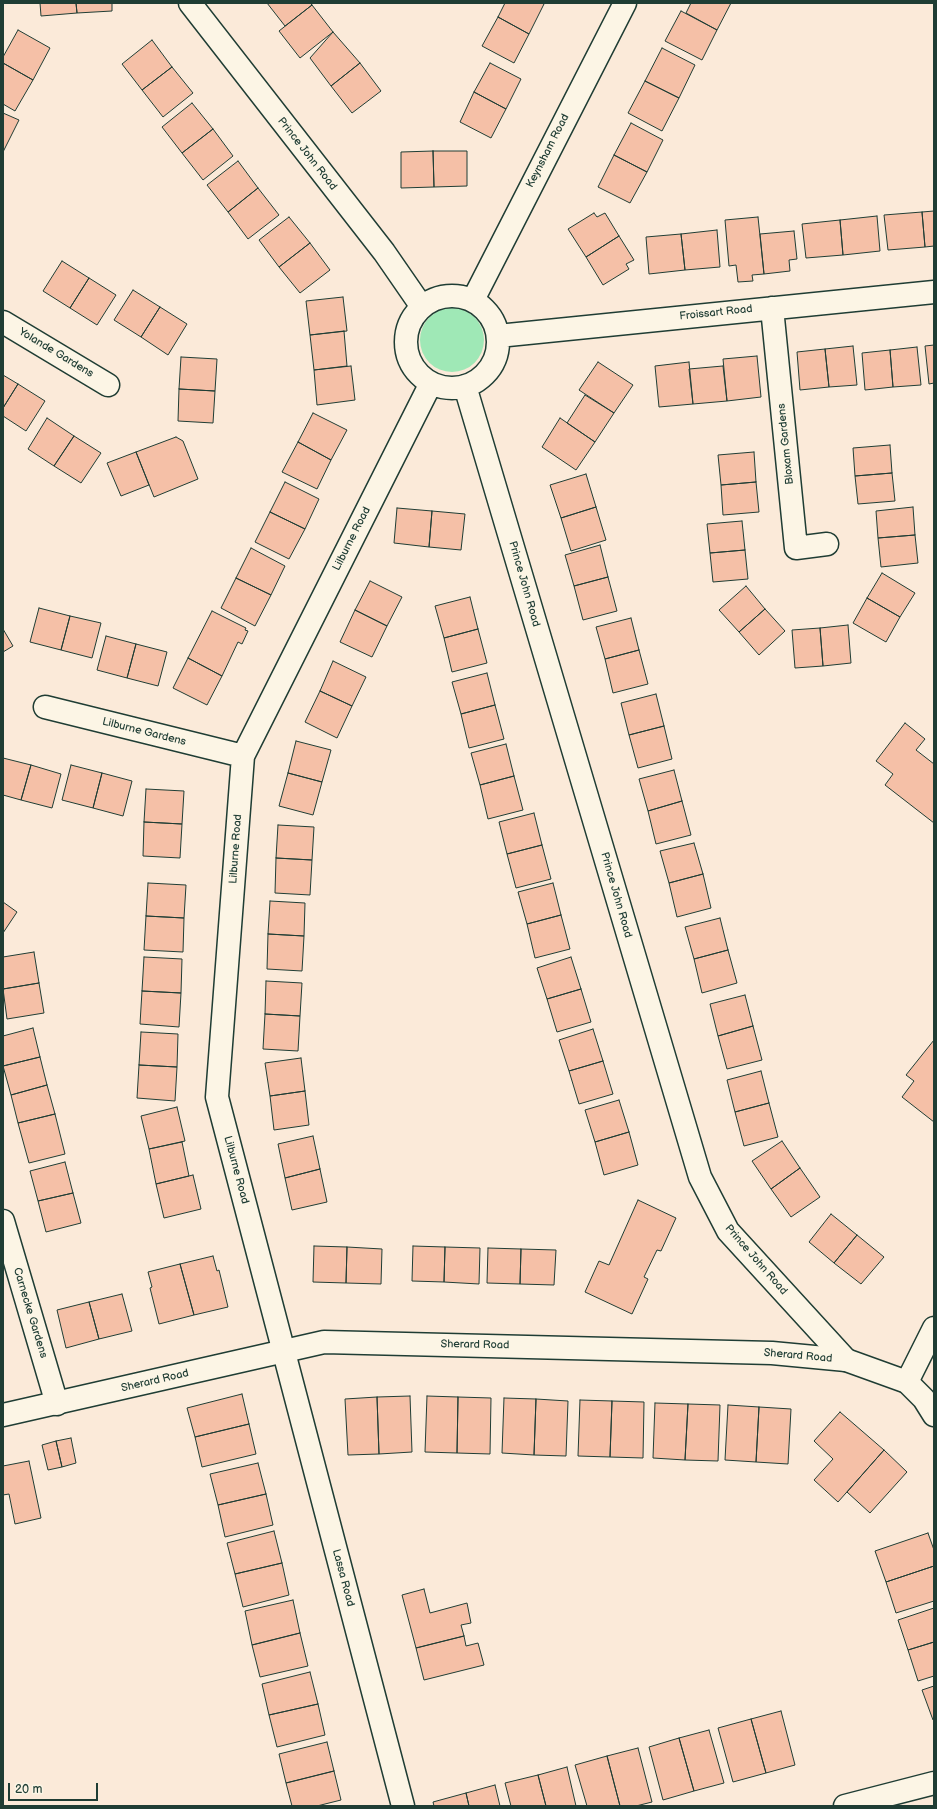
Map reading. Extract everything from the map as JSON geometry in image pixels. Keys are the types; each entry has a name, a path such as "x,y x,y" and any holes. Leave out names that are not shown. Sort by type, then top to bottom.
{"street":[{"name":"Prince John Road","path":"190,3 384,252 422,306"},
{"name":"Keynsham Road","path":"473,300 625,3"},
{"name":"Froissart Road","path":"498,336 934,292"},
{"path":"446,296 460,296 473,300 485,309 494,321 498,336 497,352 491,367 480,380 465,386 448,388 431,383 417,372 408,356 406,338 411,321 422,306 434,299 446,296"},
{"name":"Bloxam Gardens","path":"772,308 796,548 827,544"},
{"name":"Yolande Gardens","path":"3,322 108,385"},
{"name":"Lilburne Road","path":"283,1351 217,1097 243,756 431,383"},
{"name":"Prince John Road","path":"465,386 700,1177 728,1231 846,1360"},
{"name":"Lilburne Gardens","path":"45,707 243,756"},
{"name":"Carnecke Gardens","path":"3,1221 57,1404"},
{"path":"907,1382 934,1328"},
{"name":"Sherard Road","path":"3,1416 324,1342 772,1353 846,1360 907,1382 924,1399 934,1415"},
{"name":"Lassa Road","path":"283,1351 403,1806"},
{"path":"845,1806 934,1783"}],"green space":[{"path":"452,308 470,313 475,317 479,322 484,340 479,358 475,363 470,367 452,372 434,367 429,363 425,358 420,340 425,322 429,317 434,313"}],"building":[{"path":"40,3 76,3 77,13 41,16"},
{"path":"76,3 112,3 112,11 77,13"},
{"path":"267,3 310,3 312,5 285,26"},
{"path":"505,3 544,4 529,34 498,17"},
{"path":"691,3 731,3 717,30 686,13"},
{"path":"312,5 333,32 300,58 279,31"},
{"path":"681,11 717,30 702,60 665,41"},
{"path":"498,17 529,34 514,63 482,46"},
{"path":"18,30 50,48 33,80 3,63 3,57"},
{"path":"333,32 360,63 331,86 310,58"},
{"path":"152,40 172,67 142,90 122,64"},
{"path":"662,48 695,65 679,98 645,81"},
{"path":"3,63 33,80 15,111 3,104"},
{"path":"360,63 381,91 352,113 331,86"},
{"path":"490,63 521,79 506,109 474,92"},
{"path":"172,67 193,93 163,117 142,90"},
{"path":"645,81 679,98 662,131 628,113"},
{"path":"474,92 506,109 491,138 460,122"},
{"path":"192,103 213,129 182,153 162,127"},
{"path":"3,113 19,120 3,152"},
{"path":"631,123 663,140 647,172 614,155"},
{"path":"213,129 233,156 203,180 182,153"},
{"path":"433,151 467,151 467,186 434,187"},
{"path":"433,151 434,187 401,188 401,152"},
{"path":"614,155 647,172 630,203 598,187"},
{"path":"238,161 258,188 228,212 207,185"},
{"path":"258,188 279,215 248,239 228,212"},
{"path":"934,211 934,246 925,247 922,212"},
{"path":"922,212 925,247 888,250 884,215"},
{"path":"594,213 597,217 605,213 619,236 586,257 568,229"},
{"path":"877,216 880,251 843,255 840,220"},
{"path":"289,217 310,243 279,267 259,240"},
{"path":"758,217 764,274 752,275 753,281 738,282 736,265 729,266 725,220"},
{"path":"840,220 843,255 806,258 802,224"},
{"path":"717,230 720,267 685,270 681,234"},
{"path":"794,231 797,259 789,260 790,271 764,274 760,234"},
{"path":"681,234 685,270 649,274 646,237"},
{"path":"619,236 634,260 626,264 629,269 603,285 586,257"},
{"path":"310,243 330,270 300,293 279,267"},
{"path":"62,261 89,278 70,308 43,291"},
{"path":"89,278 116,295 97,325 70,308"},
{"path":"133,290 160,307 141,337 114,320"},
{"path":"343,297 347,331 310,335 306,301"},
{"path":"160,307 187,324 168,355 141,337"},
{"path":"344,331 347,366 314,370 310,335"},
{"path":"934,345 934,383 929,384 925,346"},
{"path":"853,346 857,385 829,387 825,349"},
{"path":"917,347 921,385 893,387 890,350"},
{"path":"825,349 829,387 800,390 797,352"},
{"path":"890,350 893,387 865,390 862,353"},
{"path":"757,356 761,397 727,401 723,359"},
{"path":"181,357 217,359 215,391 179,389"},
{"path":"598,362 633,385 614,413 579,390"},
{"path":"689,362 693,404 659,407 655,366"},
{"path":"351,366 355,400 317,405 314,370"},
{"path":"723,366 727,401 693,404 689,369"},
{"path":"3,375 18,384 3,408"},
{"path":"18,384 45,401 26,431 3,416 3,408"},
{"path":"179,389 215,391 213,423 178,421"},
{"path":"585,395 614,413 595,442 567,423"},
{"path":"313,413 347,430 331,460 298,442"},
{"path":"47,418 74,436 54,466 28,449"},
{"path":"560,418 595,442 576,470 542,447"},
{"path":"74,436 101,453 81,483 54,466"},
{"path":"176,437 183,441 198,479 154,497 136,452"},
{"path":"298,442 331,460 317,489 282,472"},
{"path":"890,445 892,473 855,476 853,448"},
{"path":"136,452 149,485 121,496 107,463"},
{"path":"754,452 756,482 721,485 718,455"},
{"path":"892,473 895,501 858,504 855,476"},
{"path":"586,474 596,507 561,518 550,485"},
{"path":"285,482 319,499 305,529 270,512"},
{"path":"756,482 759,512 723,515 721,485"},
{"path":"596,507 606,540 571,551 561,518"},
{"path":"913,507 915,535 878,538 876,511"},
{"path":"397,508 432,511 429,547 394,543"},
{"path":"432,511 465,514 461,550 429,547"},
{"path":"270,512 305,529 289,559 255,542"},
{"path":"742,521 745,550 710,553 707,524"},
{"path":"915,535 918,563 881,567 878,538"},
{"path":"600,545 608,577 574,586 565,555"},
{"path":"251,548 285,566 271,595 236,578"},
{"path":"745,550 748,579 713,582 710,553"},
{"path":"882,573 915,593 900,617 867,598"},
{"path":"608,577 617,611 583,620 574,586"},
{"path":"236,578 271,595 255,626 221,608"},
{"path":"370,581 402,597 387,626 355,610"},
{"path":"746,586 765,609 739,632 719,610"},
{"path":"470,597 478,629 444,638 435,606"},
{"path":"867,598 900,617 886,642 853,623"},
{"path":"39,608 70,616 61,650 30,642"},
{"path":"765,609 785,631 759,655 739,632"},
{"path":"355,610 387,626 372,657 340,642"},
{"path":"212,611 246,628 245,630 248,631 242,644 238,642 222,676 188,658"},
{"path":"70,616 101,623 92,658 61,650"},
{"path":"631,618 639,650 605,659 596,627"},
{"path":"848,625 851,663 823,666 820,628"},
{"path":"820,628 823,666 795,668 792,630"},
{"path":"3,629 13,646 3,652"},
{"path":"478,629 487,663 452,672 444,638"},
{"path":"106,636 136,644 127,678 97,670"},
{"path":"136,644 167,652 158,686 127,678"},
{"path":"639,650 648,684 613,693 605,659"},
{"path":"188,658 222,676 207,705 173,688"},
{"path":"333,661 366,677 352,706 320,691"},
{"path":"487,673 495,705 461,714 452,682"},
{"path":"320,691 352,706 337,738 305,722"},
{"path":"656,694 664,726 629,735 621,703"},
{"path":"495,705 504,739 469,748 461,714"},
{"path":"905,723 925,739 916,750 934,764 934,823 885,785 893,774 876,761"},
{"path":"664,726 672,759 638,768 629,735"},
{"path":"296,741 331,750 322,782 288,773"},
{"path":"506,744 514,776 480,785 471,753"},
{"path":"3,758 31,765 21,800 3,795"},
{"path":"31,765 61,774 52,808 21,800"},
{"path":"71,765 102,773 93,808 62,800"},
{"path":"674,770 682,801 648,811 639,779"},
{"path":"102,773 132,781 123,816 93,808"},
{"path":"288,773 322,782 313,815 279,806"},
{"path":"514,776 523,810 488,819 480,785"},
{"path":"146,789 184,791 182,824 144,822"},
{"path":"682,801 691,835 656,844 648,811"},
{"path":"534,813 542,845 507,854 499,822"},
{"path":"144,822 182,824 180,858 143,856"},
{"path":"278,825 314,827 312,860 276,858"},
{"path":"694,843 703,874 669,883 660,851"},
{"path":"542,845 551,879 516,888 507,854"},
{"path":"276,858 312,860 310,895 275,893"},
{"path":"703,874 711,908 677,917 669,883"},
{"path":"148,883 186,885 184,918 146,916"},
{"path":"553,883 561,915 527,924 518,892"},
{"path":"270,901 305,903 304,936 268,934"},
{"path":"3,902 17,912 3,933"},
{"path":"561,915 570,949 535,958 527,924"},
{"path":"146,916 184,918 183,952 144,950"},
{"path":"720,918 728,950 694,959 685,927"},
{"path":"268,934 304,936 302,971 267,969"},
{"path":"728,950 737,983 702,993 694,959"},
{"path":"34,952 39,983 3,989 3,957"},
{"path":"144,957 182,959 181,993 142,991"},
{"path":"571,957 581,989 547,999 537,968"},
{"path":"266,981 302,983 300,1016 265,1014"},
{"path":"39,983 44,1013 7,1019 3,989"},
{"path":"581,989 591,1022 557,1032 547,999"},
{"path":"142,991 181,993 179,1027 140,1024"},
{"path":"745,995 753,1026 718,1036 710,1004"},
{"path":"265,1014 300,1016 298,1051 263,1049"},
{"path":"753,1026 762,1060 727,1069 718,1036"},
{"path":"33,1028 40,1057 3,1066 3,1036"},
{"path":"593,1029 603,1061 569,1071 559,1040"},
{"path":"141,1032 178,1034 177,1067 139,1065"},
{"path":"934,1040 934,1122 902,1097 914,1081 906,1075"},
{"path":"40,1057 47,1085 11,1095 3,1066"},
{"path":"301,1058 305,1091 270,1096 265,1063"},
{"path":"603,1061 613,1094 579,1104 569,1071"},
{"path":"139,1065 177,1067 175,1101 137,1098"},
{"path":"761,1071 769,1103 735,1112 727,1080"},
{"path":"47,1085 55,1114 18,1123 11,1095"},
{"path":"305,1091 309,1125 274,1130 270,1096"},
{"path":"619,1100 629,1132 595,1142 585,1110"},
{"path":"769,1103 778,1137 744,1146 735,1112"},
{"path":"177,1107 185,1141 149,1149 141,1116"},
{"path":"55,1114 65,1154 29,1163 18,1123"},
{"path":"629,1132 638,1165 604,1175 595,1142"},
{"path":"313,1136 320,1169 285,1178 278,1144"},
{"path":"782,1141 800,1168 771,1189 752,1161"},
{"path":"182,1142 189,1176 156,1184 149,1149"},
{"path":"65,1162 73,1193 38,1201 30,1171"},
{"path":"800,1168 820,1197 791,1217 771,1189"},
{"path":"320,1169 327,1202 292,1210 285,1178"},
{"path":"193,1175 201,1209 164,1218 156,1184"},
{"path":"73,1193 81,1223 46,1232 38,1201"},
{"path":"638,1200 676,1218 661,1251 657,1250 644,1277 648,1279 632,1314 585,1292 599,1261 609,1265"},
{"path":"831,1214 857,1235 834,1263 809,1242"},
{"path":"857,1235 884,1257 861,1284 834,1263"},
{"path":"314,1246 347,1247 346,1283 313,1282"},
{"path":"413,1246 445,1247 444,1282 412,1281"},
{"path":"347,1247 382,1249 381,1284 346,1283"},
{"path":"445,1247 480,1248 479,1284 444,1282"},
{"path":"488,1248 521,1249 520,1284 487,1283"},
{"path":"521,1249 556,1250 554,1285 520,1284"},
{"path":"213,1256 217,1271 219,1270 228,1307 194,1315 180,1264"},
{"path":"180,1264 194,1315 159,1324 150,1288 152,1287 148,1272"},
{"path":"122,1294 132,1331 99,1339 89,1302"},
{"path":"89,1302 99,1339 66,1348 57,1310"},
{"path":"242,1394 249,1424 195,1437 187,1408"},
{"path":"410,1396 412,1452 379,1454 377,1397"},
{"path":"427,1396 458,1397 457,1453 425,1452"},
{"path":"377,1397 379,1454 348,1455 345,1399"},
{"path":"458,1397 491,1398 490,1454 457,1453"},
{"path":"504,1398 536,1399 534,1455 502,1453"},
{"path":"536,1399 568,1401 566,1456 534,1455"},
{"path":"580,1400 612,1401 610,1457 578,1456"},
{"path":"612,1401 644,1402 643,1458 610,1457"},
{"path":"655,1403 688,1404 685,1460 653,1458"},
{"path":"688,1404 720,1405 718,1461 685,1460"},
{"path":"728,1405 759,1407 756,1462 725,1460"},
{"path":"759,1407 791,1409 788,1464 756,1462"},
{"path":"840,1412 884,1450 838,1502 814,1480 833,1459 814,1441"},
{"path":"249,1424 256,1454 202,1467 195,1437"},
{"path":"71,1438 76,1463 62,1467 56,1441"},
{"path":"56,1441 62,1467 48,1470 42,1445"},
{"path":"884,1450 907,1472 870,1513 847,1492"},
{"path":"29,1461 41,1518 15,1524 9,1494 3,1495 3,1466"},
{"path":"258,1463 266,1494 218,1505 210,1474"},
{"path":"266,1494 273,1525 225,1537 218,1505"},
{"path":"274,1531 282,1563 235,1574 227,1543"},
{"path":"928,1533 934,1550 934,1566 886,1582 875,1551"},
{"path":"282,1563 289,1595 243,1607 235,1574"},
{"path":"934,1566 934,1601 896,1613 886,1582"},
{"path":"424,1589 430,1613 467,1603 471,1623 461,1625 464,1636 416,1648 402,1595"},
{"path":"293,1600 300,1633 252,1645 245,1611"},
{"path":"934,1608 934,1642 908,1650 898,1620"},
{"path":"300,1633 308,1666 260,1677 252,1645"},
{"path":"464,1636 466,1646 478,1643 484,1665 424,1680 416,1648"},
{"path":"934,1642 934,1676 918,1681 908,1650"},
{"path":"310,1672 318,1704 269,1715 262,1684"},
{"path":"934,1686 934,1720 933,1720 922,1690"},
{"path":"318,1704 325,1735 277,1747 269,1715"},
{"path":"781,1711 795,1765 766,1773 751,1719"},
{"path":"751,1719 766,1773 733,1782 718,1728"},
{"path":"709,1730 724,1783 694,1791 679,1738"},
{"path":"679,1738 694,1791 663,1800 649,1747"},
{"path":"327,1742 334,1771 286,1783 279,1754"},
{"path":"638,1748 652,1802 636,1806 620,1806 607,1756"},
{"path":"607,1756 620,1806 587,1806 575,1765"},
{"path":"567,1767 576,1806 546,1806 538,1775"},
{"path":"334,1771 341,1800 317,1806 292,1806 286,1783"},
{"path":"538,1775 546,1806 511,1806 505,1783"},
{"path":"495,1785 500,1806 469,1806 466,1793"},
{"path":"466,1793 469,1806 434,1806 433,1802"}]}
